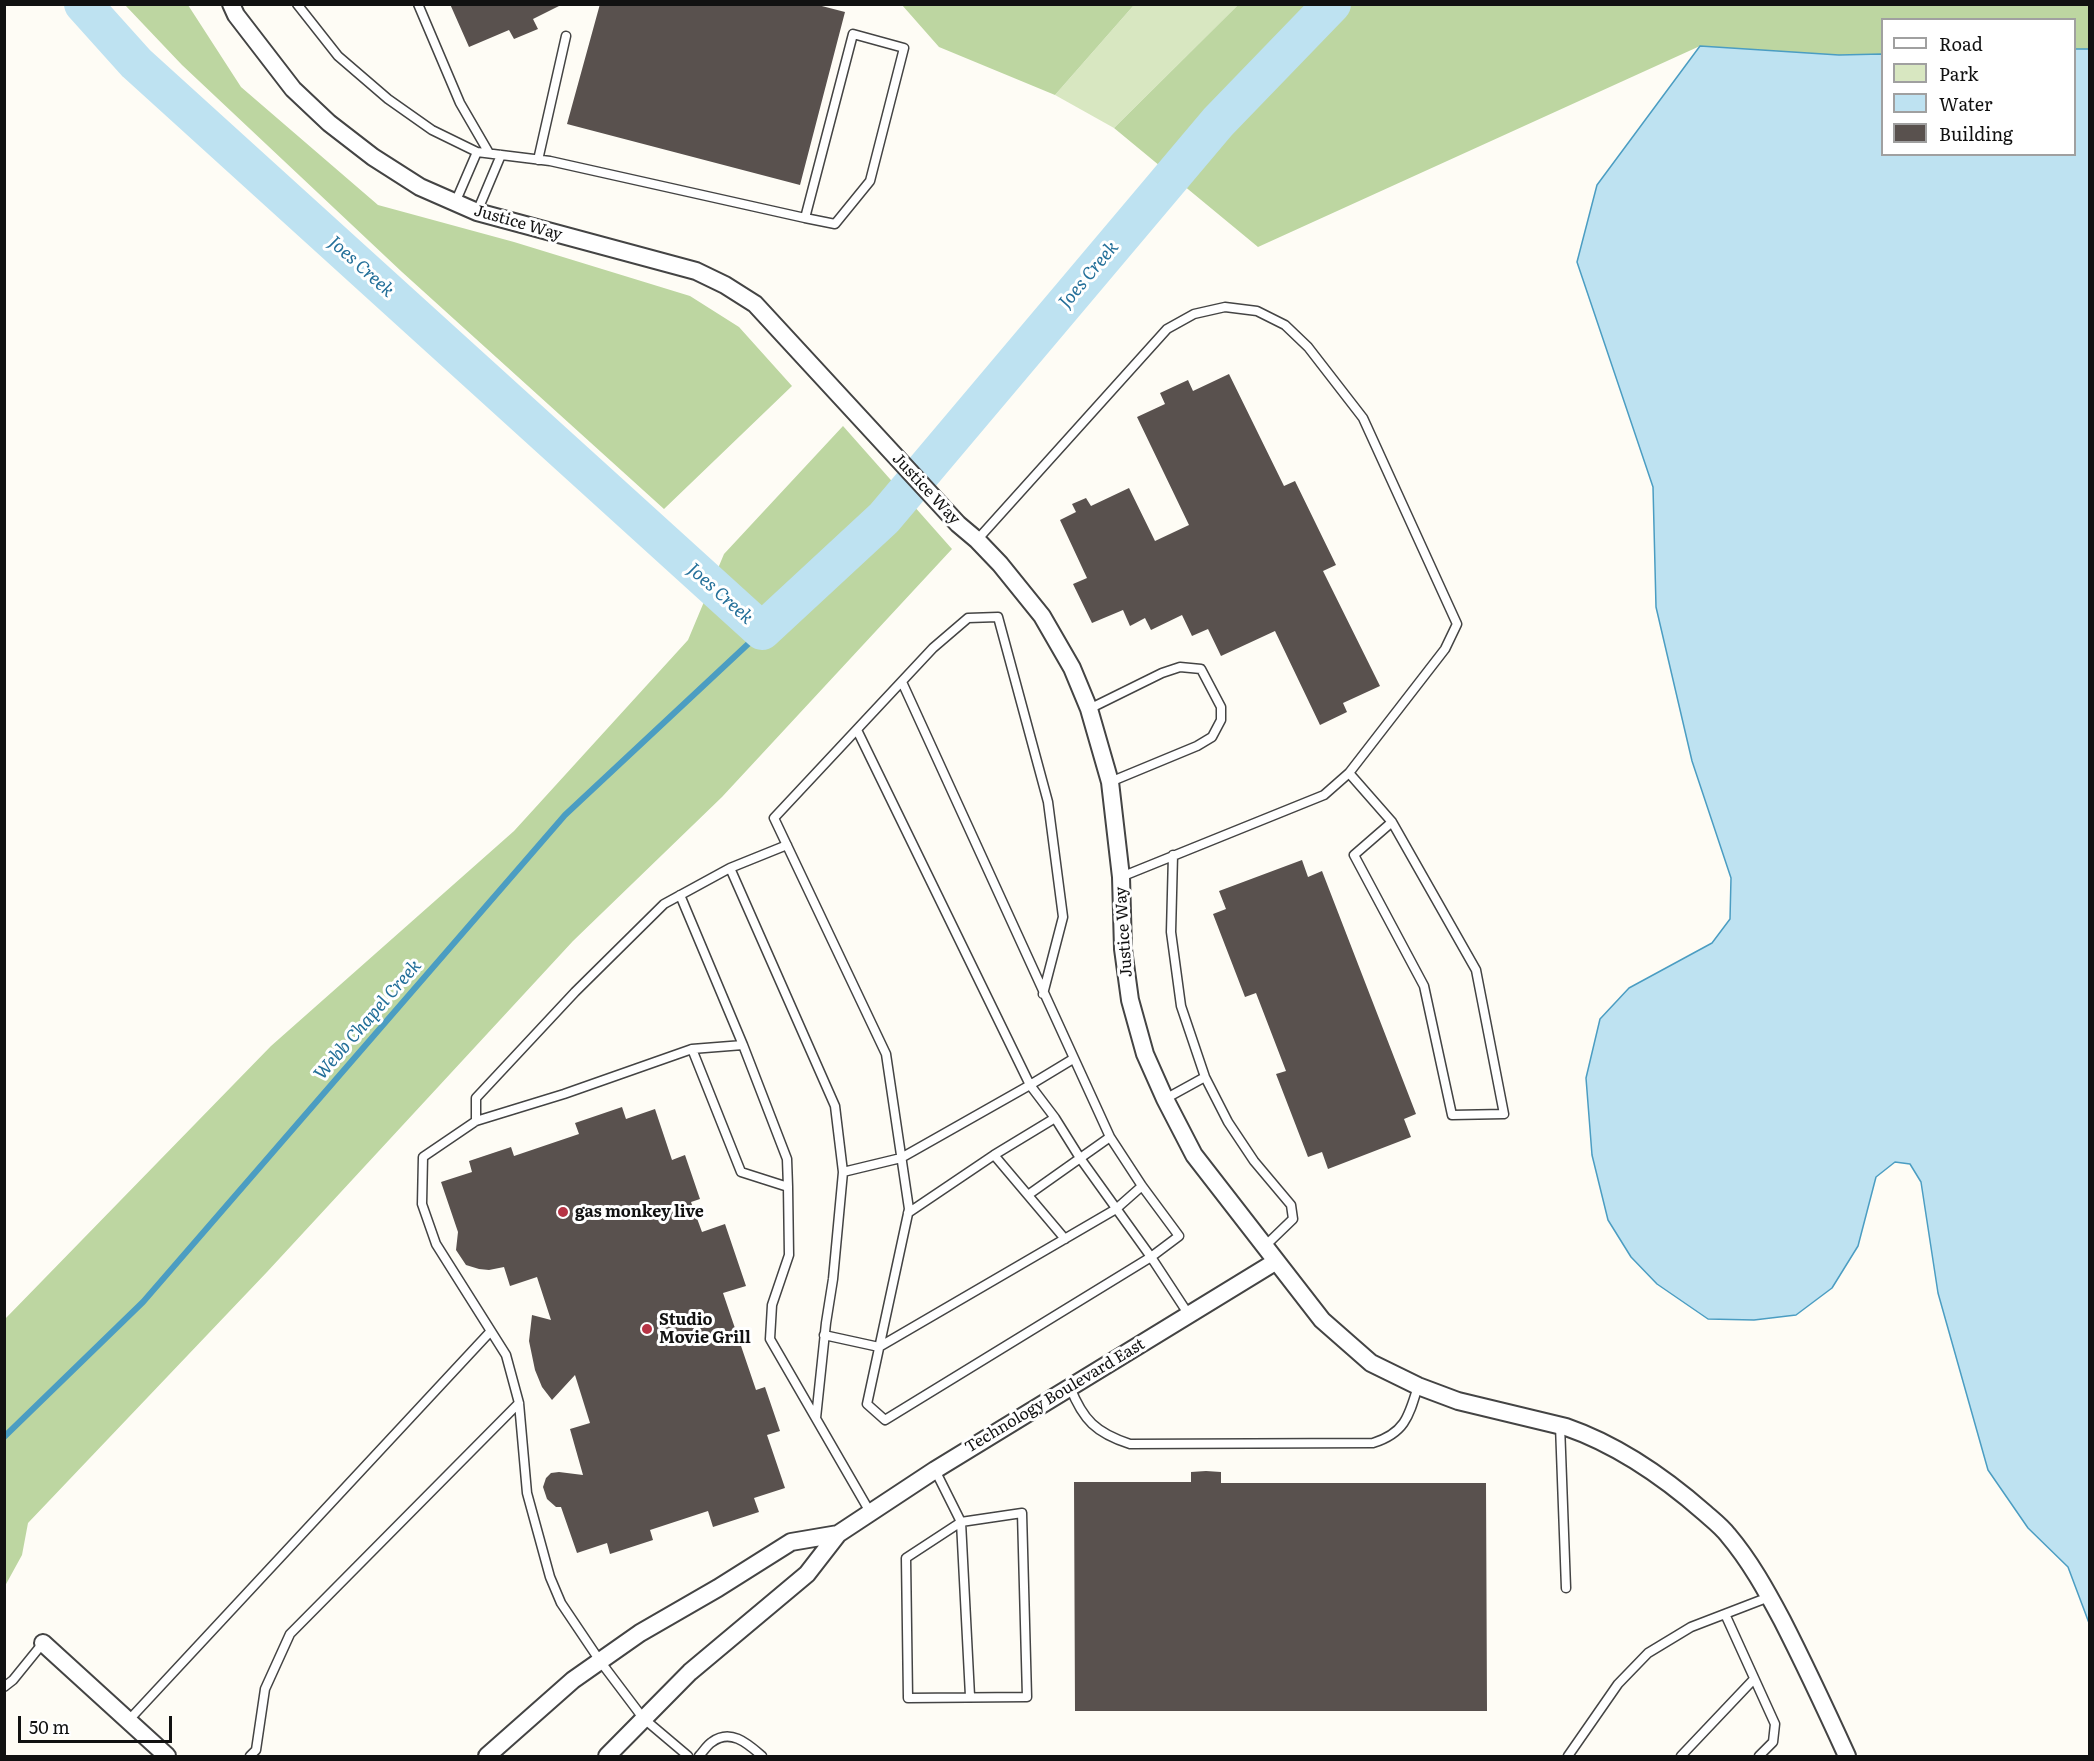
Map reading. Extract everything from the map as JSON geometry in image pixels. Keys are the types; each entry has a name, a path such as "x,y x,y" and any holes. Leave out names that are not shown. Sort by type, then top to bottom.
{"street":[{"name":"Justice Way","path":"231,4 249,32 293,89 329,123 373,157 420,187 477,212 696,271 725,285 755,304 957,524 977,540 1000,564 1042,616 1072,668 1089,709 1110,782 1120,877 1123,949 1130,1000 1145,1054 1194,1155 1322,1320 1371,1363 1418,1386 1458,1401 1560,1425 1582,1433 1643,1464 1684,1494 1727,1534 1757,1574 1810,1672 1847,1756"},
{"name":"Technology Boulevard East","path":"606,1756 690,1672 807,1574 838,1534 935,1470 1275,1262"},
{"name":"Technology Boulevard East","path":"487,1756 573,1680 640,1633 791,1542 838,1534"},
{"path":"43,1643 167,1756"}],"lane":[{"path":"297,4 338,56 388,99 432,130 477,152 538,159 805,218 835,224 870,181 904,48 853,34 805,218"},
{"path":"418,4 460,103 489,153"},
{"path":"538,159 566,36"},
{"path":"455,204 477,152"},
{"path":"477,212 501,154"},
{"path":"977,540 1167,329 1194,314 1225,307 1257,311 1285,325 1308,347 1363,418 1457,624 1445,649 1349,773 1323,795 1120,877"},
{"path":"902,682 1043,994 1110,1137 1179,1236 1151,1257 885,1420 867,1404 908,1213 886,1054 774,818 933,648 968,618 998,617 1047,802 1063,917 1043,994"},
{"path":"1089,709 1162,673 1180,667 1201,669 1221,706 1221,720 1212,736 1197,746 1110,782"},
{"path":"857,730 1030,1085 1189,1315"},
{"path":"1349,773 1392,822 1476,970 1504,1114 1452,1115 1424,986 1354,855 1392,822"},
{"path":"476,1121 476,1098 575,992 664,904 730,868 787,845"},
{"path":"1173,855 1171,932 1181,1006 1205,1077 1228,1122 1254,1161 1292,1205 1293,1219 1264,1247"},
{"path":"730,868 835,1106 843,1172 816,1419"},
{"path":"680,895 743,1045 787,1159 789,1255 772,1305 770,1339 870,1512"},
{"path":"688,1756 643,1718 600,1661 561,1603 550,1577 527,1493 519,1403 506,1355 436,1244 422,1204 423,1157 476,1121 564,1094 692,1048 743,1045"},
{"path":"692,1048 741,1172 788,1187"},
{"path":"843,1172 901,1158 1073,1059"},
{"path":"1165,1099 1205,1077"},
{"path":"908,1213 994,1155 1055,1118"},
{"path":"1028,1195 1110,1137"},
{"path":"994,1155 1065,1239"},
{"path":"824,1335 879,1347 1116,1209 1142,1186"},
{"path":"128,1721 490,1332"},
{"path":"1070,1387 1078,1407 1092,1425 1109,1437 1130,1444 1373,1443 1396,1433 1405,1423 1418,1386"},
{"path":"250,1756 256,1750 265,1689 290,1634 519,1403"},
{"path":"1560,1425 1566,1588"},
{"path":"935,1470 961,1522 970,1696"},
{"path":"1022,1514 1027,1697 909,1698 906,1558 961,1522 1022,1514"},
{"path":"1568,1756 1618,1684 1648,1653 1691,1627 1769,1597"},
{"path":"1725,1614 1775,1724 1773,1742 1759,1756"},
{"path":"4,1687 13,1680 43,1643"},
{"path":"1681,1756 1754,1679"},
{"path":"699,1756 712,1741 729,1736 743,1740 762,1756"}],"green space":[{"path":"125,5 188,5 241,87 378,205 514,242 690,296 739,327 792,386 664,509 402,272 182,65"},
{"path":"902,5 1134,5 1055,95 939,47"},
{"path":"1134,5 1238,5 1114,128 1055,95"},
{"path":"1238,5 2089,5 2089,49 2076,49 2076,18 1881,18 1881,54 1839,55 1700,46 1258,247 1114,128"},
{"path":"843,426 952,549 722,797 573,941 267,1272 28,1523 22,1555 5,1586 5,1319 271,1046 514,831 688,640 724,554"}],"water":[{"path":"1700,46 1839,55 1881,54 1881,156 2076,156 2076,49 2089,49 2089,1623 2068,1567 2028,1528 1988,1470 1938,1293 1921,1182 1910,1164 1895,1162 1876,1177 1858,1246 1832,1288 1796,1315 1754,1320 1708,1319 1657,1284 1631,1257 1608,1220 1592,1155 1586,1078 1600,1019 1629,988 1712,943 1730,919 1731,878 1692,761 1656,607 1653,487 1577,262 1597,185"}],"building":[{"path":"450,4 563,4 533,19 538,29 514,39 509,30 469,47"},
{"path":"600,4 814,4 845,12 800,185 567,124"},
{"path":"1229,374 1284,486 1295,481 1336,565 1323,571 1380,686 1343,703 1347,712 1320,725 1275,631 1221,656 1208,629 1192,636 1182,615 1151,630 1145,618 1130,626 1123,610 1092,623 1073,584 1087,578 1060,520 1076,512 1072,504 1086,498 1091,506 1129,488 1155,541 1189,525 1137,417 1165,404 1160,393 1188,380 1193,391"},
{"path":"1302,860 1308,877 1322,871 1416,1114 1404,1119 1411,1137 1328,1169 1322,1152 1308,1157 1276,1074 1286,1071 1256,993 1245,997 1213,914 1226,909 1219,891"},
{"name":"Studio Movie Grill","path":"622,1107 626,1119 655,1109 672,1160 685,1155 700,1199 691,1202 702,1232 725,1224 746,1286 723,1293 756,1390 765,1387 780,1431 767,1435 785,1488 754,1498 759,1512 713,1527 708,1511 650,1530 653,1540 610,1554 607,1543 577,1553 561,1507 556,1507 547,1499 543,1487 546,1478 551,1473 583,1475 570,1429 590,1423 575,1375 552,1400 542,1387 535,1370 529,1341 532,1315 551,1320 537,1277 510,1286 504,1267 489,1270 466,1265 456,1250 458,1232 441,1182 472,1172 469,1161 511,1147 514,1156 579,1134 575,1123"},
{"path":"1191,1472 1221,1472 1221,1483 1486,1483 1487,1711 1075,1711 1074,1482 1191,1482"}],"waterway":[{"name":"Joes Creek","path":"83,4 136,63 762,631 884,518 1218,122 1332,4"},
{"name":"Webb Chapel Creek","path":"4,1437 143,1302 565,815 762,631"}],"place":[{"name":"gas monkey live","path":"563,1212"},
{"name":"Studio Movie Grill","path":"647,1329"}]}
